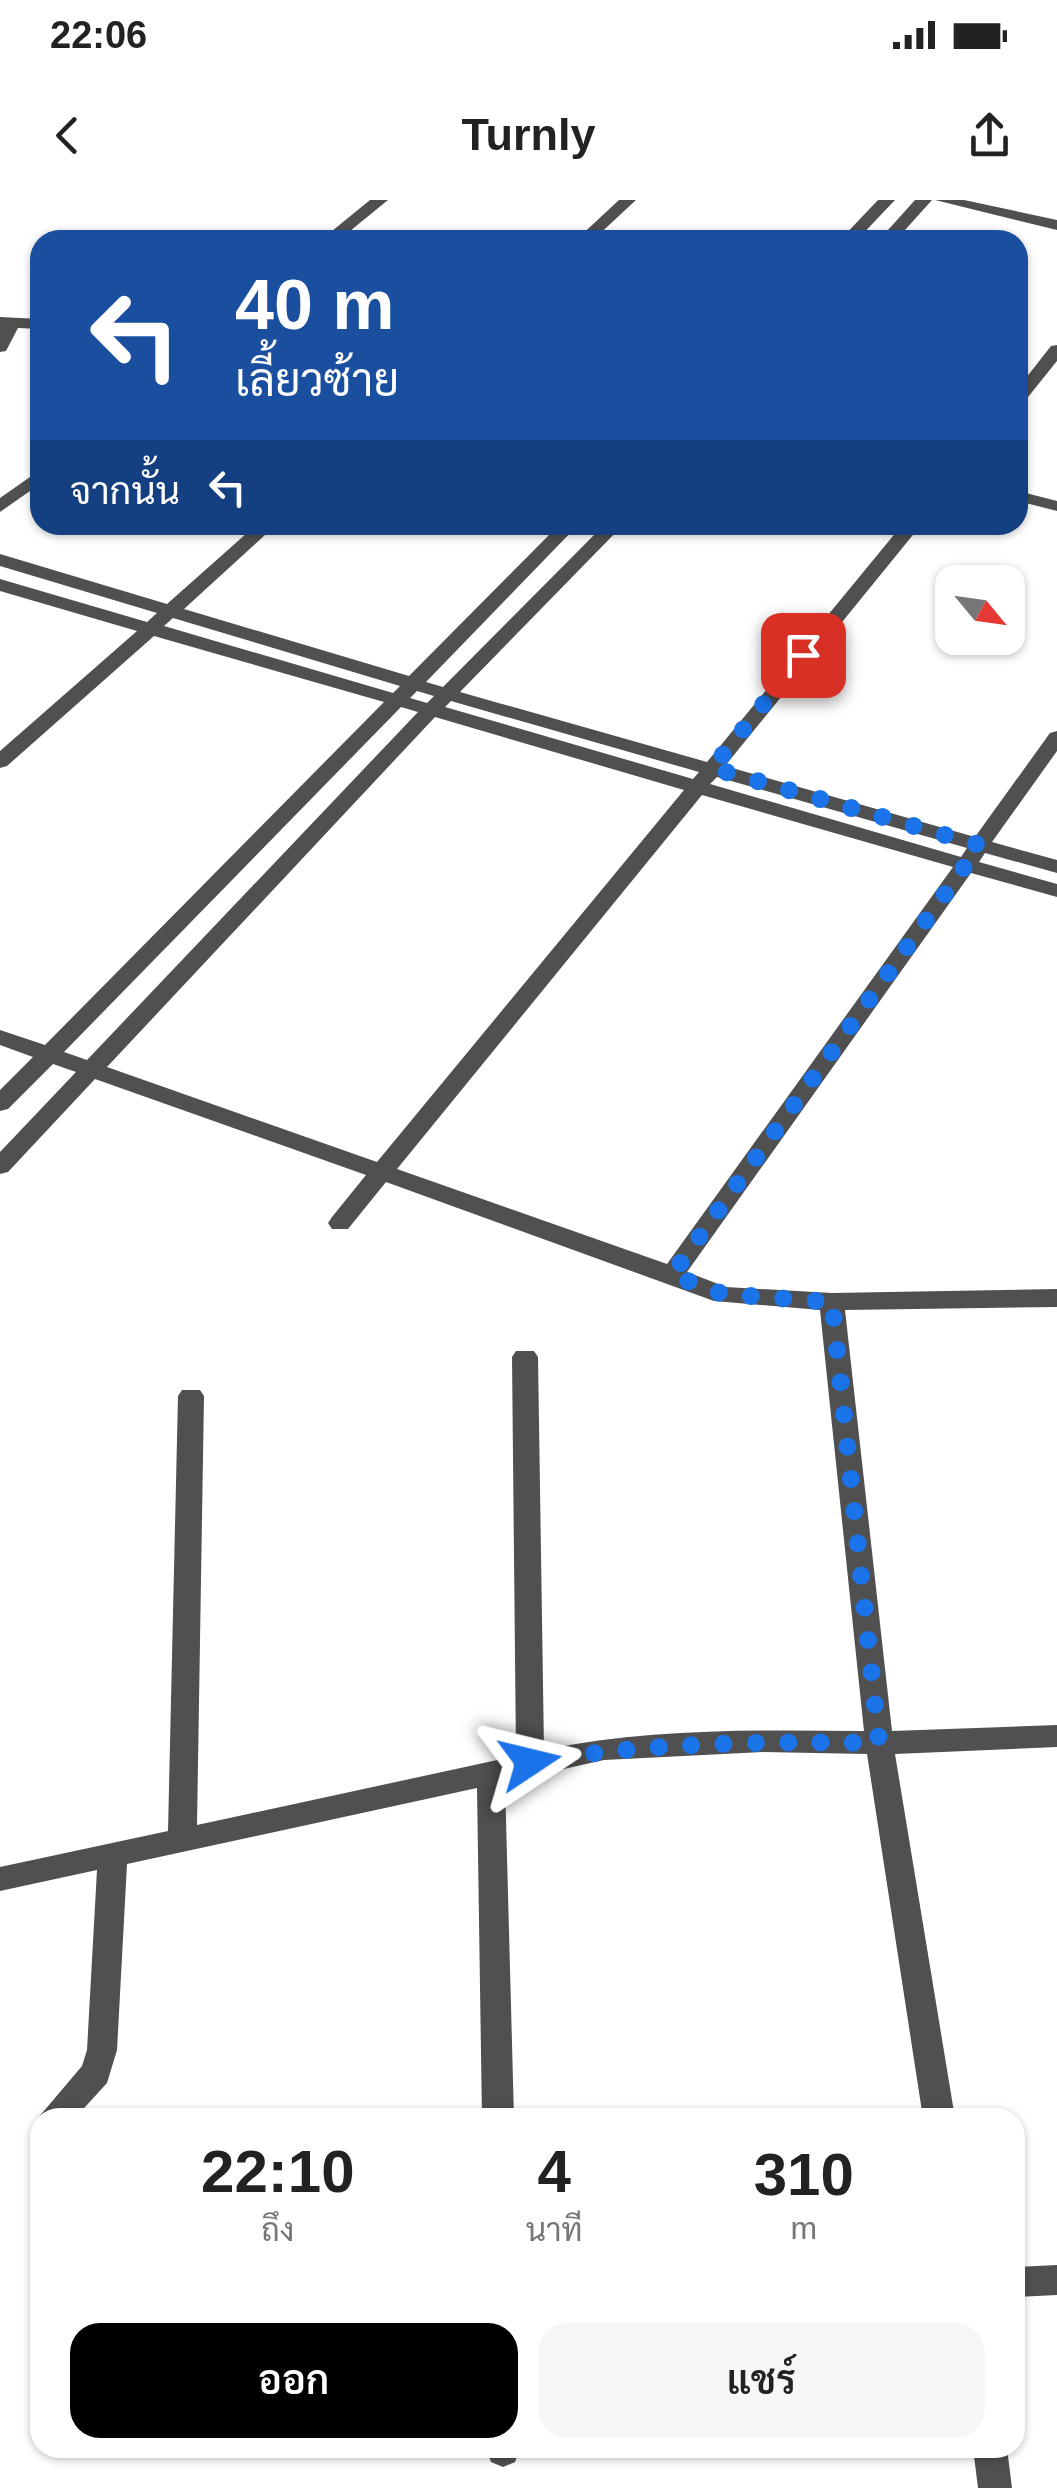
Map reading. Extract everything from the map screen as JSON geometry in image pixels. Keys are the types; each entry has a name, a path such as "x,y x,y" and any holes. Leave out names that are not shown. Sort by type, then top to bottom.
{"street":[{"path":"342,230 380,200"},
{"path":"595,230 628,200"},
{"path":"858,230 887,200"},
{"path":"896,230 924,200"},
{"path":"942,200 1057,225"},
{"path":"0,347 6,323"},
{"path":"1028,386 1057,350"},
{"path":"0,507 30,482"},
{"path":"1028,499 1057,506"},
{"path":"0,762 256,535"},
{"path":"0,1104 558,535"},
{"path":"0,1166 440,701 604,535"},
{"path":"340,1223 904,535"},
{"path":"0,560 172,611 405,691"},
{"path":"0,585 405,691 705,777 974,855 1057,891"},
{"path":"672,1275 1057,737"},
{"path":"974,855 1057,867"},
{"path":"0,1037 723,1294 832,1302 1057,1298"},
{"path":"832,1302 879,1743 937,2108"},
{"path":"525,1356 530,1762"},
{"path":"182,1840 190,1396"},
{"path":"0,1878 530,1762 604,1750 744,1742 879,1743 1057,1736"},
{"path":"490,1773 498,2108"},
{"path":"63,2108 96,2073 102,2050 113,1854"},
{"path":"1025,2282 1057,2280"},
{"path":"992,2458 996,2488"}],"route":[{"path":"530,1762 604,1750 764,1740 879,1743 832,1302 723,1294 672,1275 980,845 712,768 803,655"}]}
